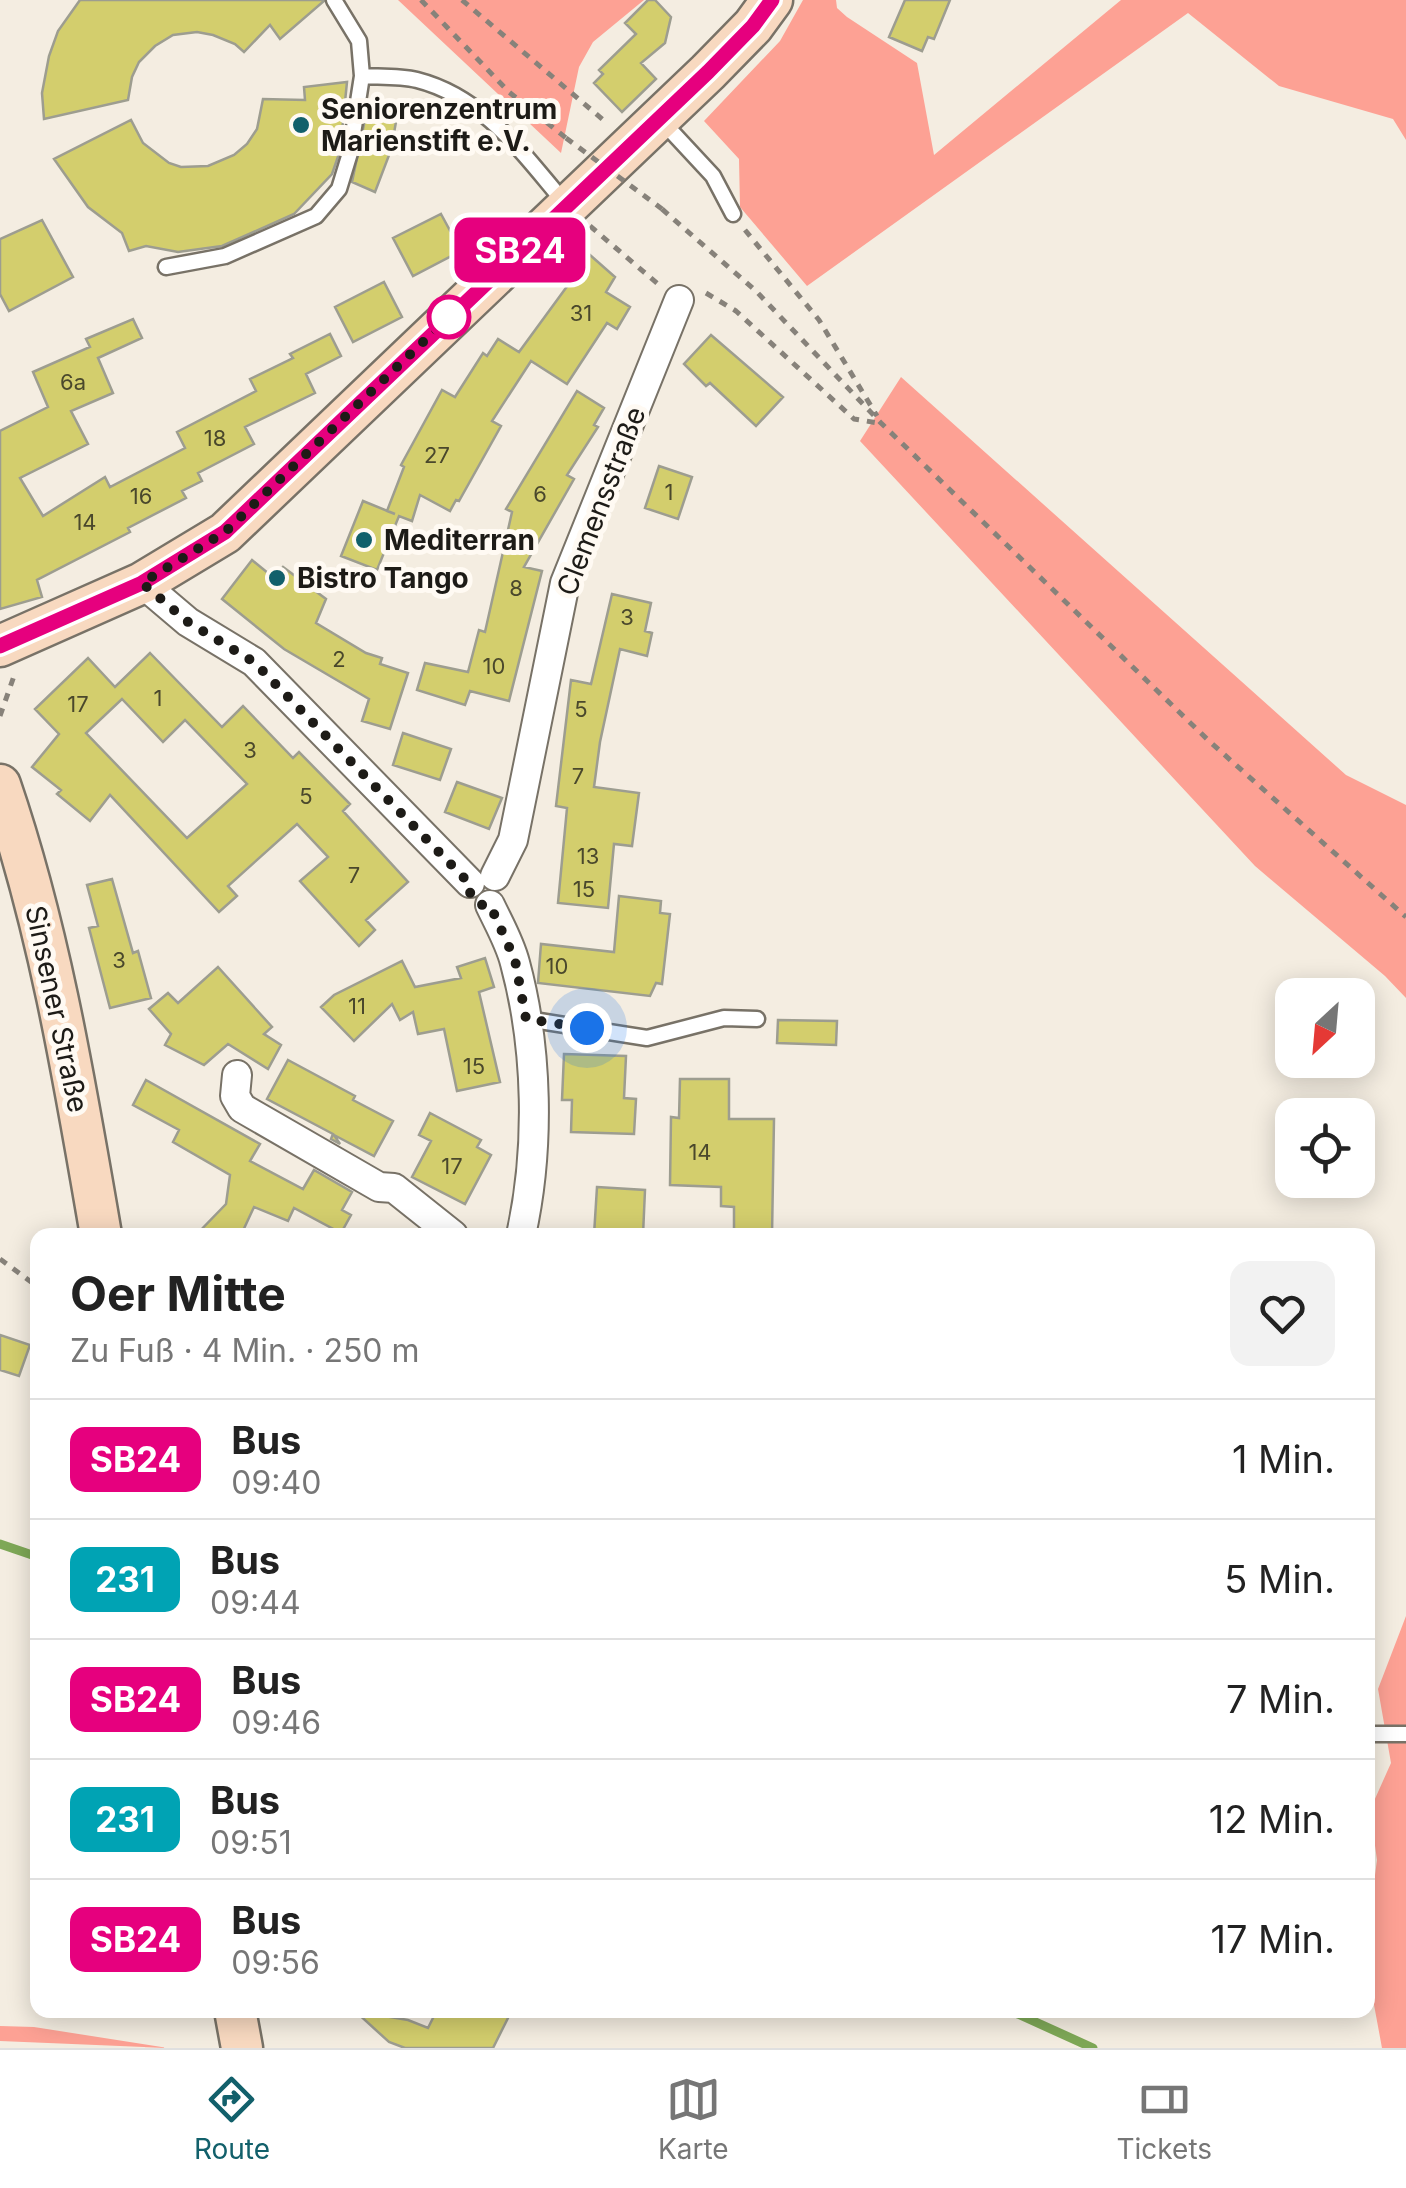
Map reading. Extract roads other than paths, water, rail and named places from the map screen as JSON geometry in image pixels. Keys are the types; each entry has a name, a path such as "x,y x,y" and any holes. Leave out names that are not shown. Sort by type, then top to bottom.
{"street":[{"path":"0,646 142,583 225,532 532,238 579,217 646,131 753,26 772,0"},
{"name":"Clemensstraße","path":"483,880 512,840 565,583 679,300"},
{"path":"142,583 188,622 254,662 483,880 471,898 490,905 515,960 526,1019 533,1104 530,1190 522,1228"},
{"name":"Sinsener Straße","path":"0,785 24,857 66,1038 100,1228"},
{"path":"237,1075 235,1096 242,1108 379,1187 394,1188 444,1228"},
{"path":"236,2018 242,2048"}],"lane":[{"path":"166,267 225,256 316,216 339,189 350,153 362,76 359,40 334,0"},
{"path":"362,76 416,80 468,102 500,127 579,217"},
{"path":"646,131 713,176 733,214"},
{"path":"526,1019 647,1038 724,1018 757,1019"},
{"path":"1375,1734 1406,1734"}],"waterway":[{"path":"0,1544 30,1554"},
{"path":"1027,2018 1093,2048"}],"place":[{"name":"Seniorenzentrum Marienstift e.V.","path":"301,125"},
{"name":"Mediterran","path":"364,540"},
{"name":"Bistro Tango","path":"277,578"}]}
